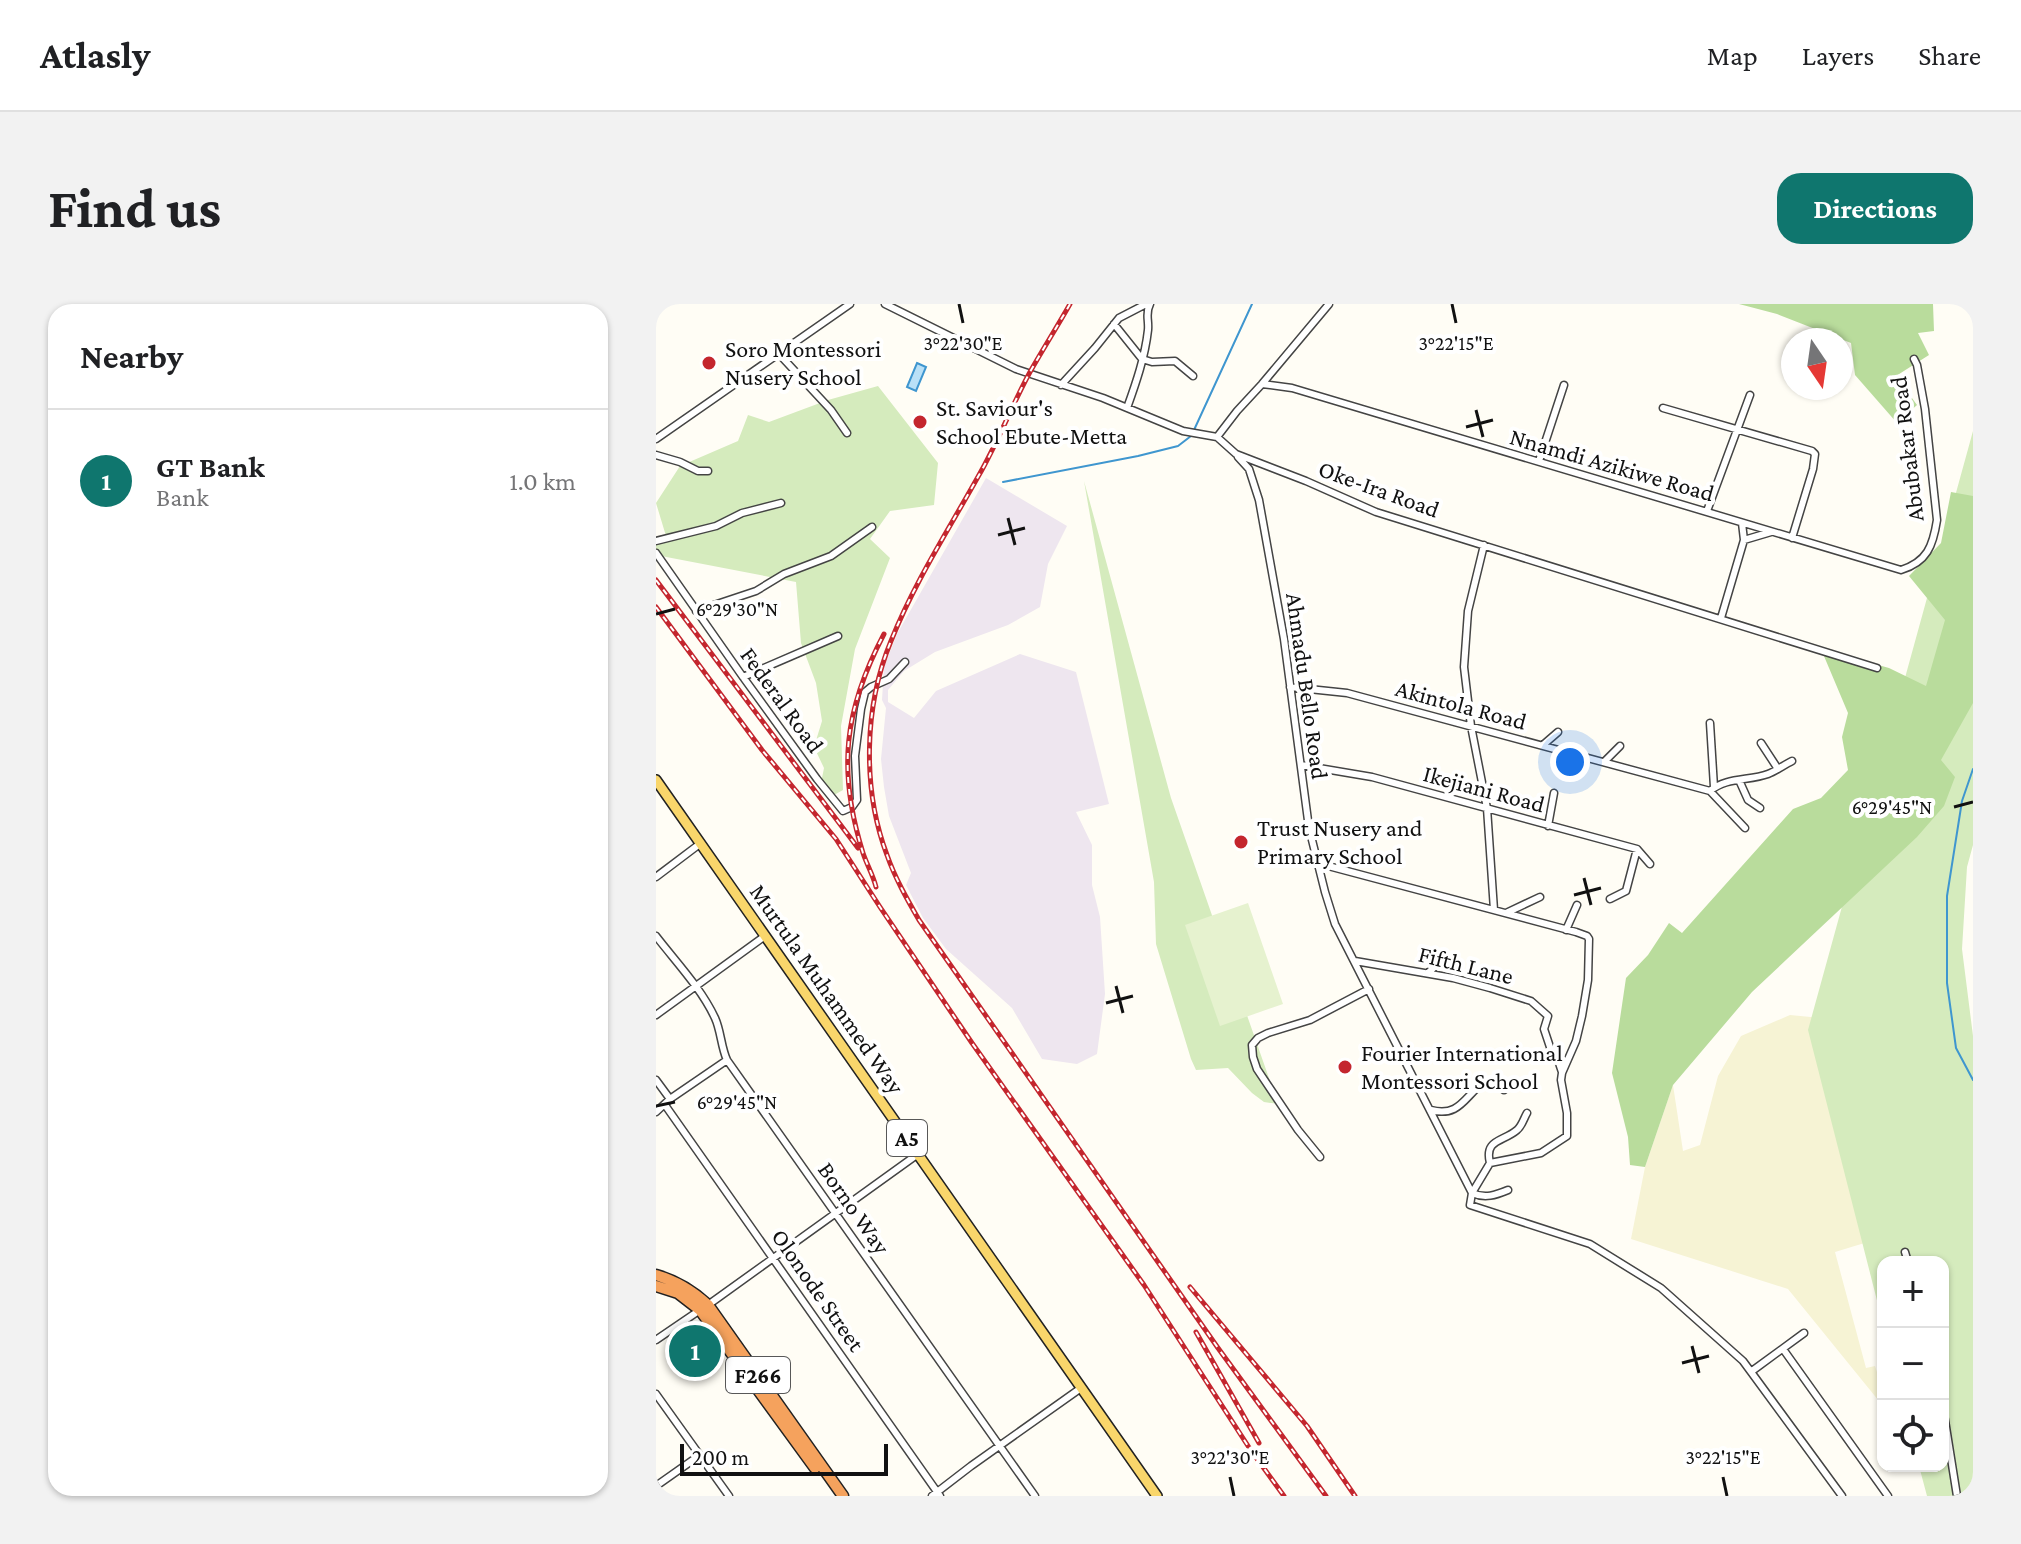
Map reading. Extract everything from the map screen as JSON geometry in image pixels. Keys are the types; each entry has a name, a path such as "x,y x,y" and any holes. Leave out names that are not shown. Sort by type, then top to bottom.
{"highway":[{"name":"F266","path":"656,1275 686,1287 704,1307 843,1496"},
{"name":"F266","path":"656,1286 678,1293 704,1307 835,1496"}],"main road":[{"name":"Murtula Muhammed Way","path":"656,780 1157,1496"}],"street":[{"path":"656,439 849,304"},
{"path":"885,304 1016,369 1103,398 1183,431 1217,437 1329,304"},
{"path":"1061,385 1114,324 1130,311 1148,304"},
{"path":"1127,408 1139,375 1149,327 1148,304"},
{"path":"1114,324 1142,359 1175,361 1193,376"},
{"path":"779,354 831,410 847,433"},
{"name":"Abubakar Road","path":"1914,359 1925,409 1937,520 1934,535"},
{"name":"Nnamdi Azikiwe Road","path":"1262,384 1292,388 1901,570 1920,562 1934,535"},
{"path":"1539,461 1564,385"},
{"path":"1707,511 1750,395"},
{"path":"1663,408 1812,451 1816,456 1792,538"},
{"path":"656,431 664,433"},
{"name":"Oke-Ira Road","path":"1217,437 1236,454 1376,512 1877,668"},
{"name":"Ahmadu Bello Road","path":"1236,454 1249,469 1259,500 1284,639 1309,828 1335,924 1472,1193"},
{"path":"656,455 693,469 708,471"},
{"path":"656,541 716,526 742,513 781,503"},
{"path":"1721,618 1744,540 1742,523"},
{"path":"696,611 756,591 784,574 831,556 872,527"},
{"path":"1744,540 1772,532"},
{"path":"1484,545 1466,624 1464,667 1471,726 1487,808 1494,910"},
{"name":"Federal Road","path":"656,553 843,811 852,807 857,800 855,756 865,692 889,679 905,662"},
{"path":"743,677 838,636"},
{"name":"Akintola Road","path":"1290,687 1347,693 1712,789"},
{"path":"1710,723 1712,789 1745,828"},
{"path":"1543,745 1558,732"},
{"path":"1761,743 1778,769"},
{"path":"1604,762 1620,746"},
{"path":"1712,789 1768,774 1792,761"},
{"name":"Ikejiani Road","path":"1301,765 1372,777 1637,849"},
{"path":"1739,780 1748,800 1760,808"},
{"path":"1548,826 1554,793"},
{"path":"656,877 701,843"},
{"path":"1637,849 1650,864"},
{"path":"1610,899 1626,891 1637,849"},
{"path":"1317,863 1587,936 1590,943 1588,980 1582,1016 1561,1080 1567,1113 1567,1136 1541,1153 1490,1163"},
{"path":"1506,913 1540,897"},
{"path":"1566,930 1577,905"},
{"name":"Borno Way","path":"656,936 695,986 716,1020 727,1060 1035,1496"},
{"path":"656,1015 765,936"},
{"path":"1428,973 1443,959"},
{"name":"Fifth Lane","path":"1355,961 1466,981 1531,1001 1548,1016 1544,1029 1562,1073"},
{"path":"1320,1157 1257,1069 1252,1045 1268,1033 1310,1020 1369,989"},
{"path":"656,1112 727,1060"},
{"name":"Olonode Street","path":"656,1080 774,1259 937,1495"},
{"path":"1431,1110 1455,1109 1486,1081 1495,1081 1504,1090"},
{"path":"1527,1113 1517,1130 1492,1145 1488,1155 1490,1163 1472,1193 1470,1205 1582,1241 1661,1288 1733,1350 1752,1371 1842,1496"},
{"path":"656,1340 918,1154"},
{"path":"1472,1193 1487,1196 1508,1190"},
{"path":"1905,1252 1906,1256"},
{"path":"1752,1371 1804,1333"},
{"path":"1783,1349 1888,1496"},
{"path":"937,1495 1081,1388"},
{"path":"656,1394 729,1496"},
{"path":"1949,1446 1957,1496"},
{"path":"656,1486 700,1455"}],"shaded area":[{"path":"986,478 1067,526 1048,564 1040,607 1008,625 935,652 904,671 888,690 888,702 914,718 936,691 1020,654 1076,672 1109,804 1076,812 1092,845 1092,885 1100,917 1105,994 1097,1054 1077,1064 1042,1059 1012,1008 946,949 923,918 906,885 911,873 889,816 884,787 881,759 886,708 882,700 884,667 897,634"},
{"path":"1790,1015 1852,1021 1950,1217 1835,1252 1866,1368 1875,1366 1877,1372 1877,1399 1788,1289 1631,1239 1645,1167 1673,1085 1683,1151 1700,1145 1718,1076 1741,1036"}],"green space":[{"path":"1739,304 1933,304 1934,331 1918,333 1929,355 1896,376 1917,405 1897,423 1855,375 1853,328 1813,328"},
{"path":"878,386 938,463 934,505 890,511 870,539 890,558 855,649 841,726 843,790 834,795 820,788 824,768 814,747 822,721 816,683 801,643 796,582 656,555 656,537 666,536 656,503 680,466 738,441 748,415 769,422"},
{"path":"1973,431 1973,845 1967,867 1962,949 1973,1036 1973,1496 1927,1496 1921,1472 1949,1472 1949,1256 1877,1256 1877,1300 1808,1030"},
{"path":"1084,481 1171,798 1278,1104 1264,1102 1228,1068 1196,1070 1191,1059 1156,944 1154,882"},
{"path":"1951,492 1973,496 1973,703 1941,760 1955,777 1944,806 1917,837 1752,992 1673,1085 1645,1167 1630,1165 1628,1137 1612,1073 1626,978 1648,955 1669,923 1682,933 1793,809 1821,798 1848,770 1842,737 1848,713 1821,649 1889,668 1926,686 1945,620 1909,576 1941,543"},
{"path":"1248,903 1283,1004 1220,1026 1185,925"}],"water":[{"path":"917,363 926,367 916,391 907,387"}],"waterway":[{"path":"1194,430 1252,304"},
{"path":"1003,482 1138,456 1178,446 1191,436"},
{"path":"1973,769 1962,801 1947,896 1947,983 1956,1048 1973,1080"}],"railway":[{"path":"1070,304 1030,372 986,462 921,577 891,641 875,693 871,720 873,803 887,855 919,920 1218,1348 1326,1496"},
{"path":"656,580 858,848"},
{"path":"656,607 762,750 836,839 972,1043 1144,1285 1284,1496"},
{"path":"876,887 855,823 848,767 849,741 860,689 884,634"},
{"path":"1190,1287 1307,1426 1355,1496"},
{"path":"1196,1332 1259,1443"}],"place":[{"name":"Soro Montessori Nusery School","path":"709,363"},
{"name":"St. Saviour's School Ebute-Metta","path":"920,422"},
{"name":"Trust Nusery and Primary School","path":"1241,842"},
{"name":"Fourier International Montessori School","path":"1345,1067"},
{"name":"GT Bank","path":"695,1351"}]}
